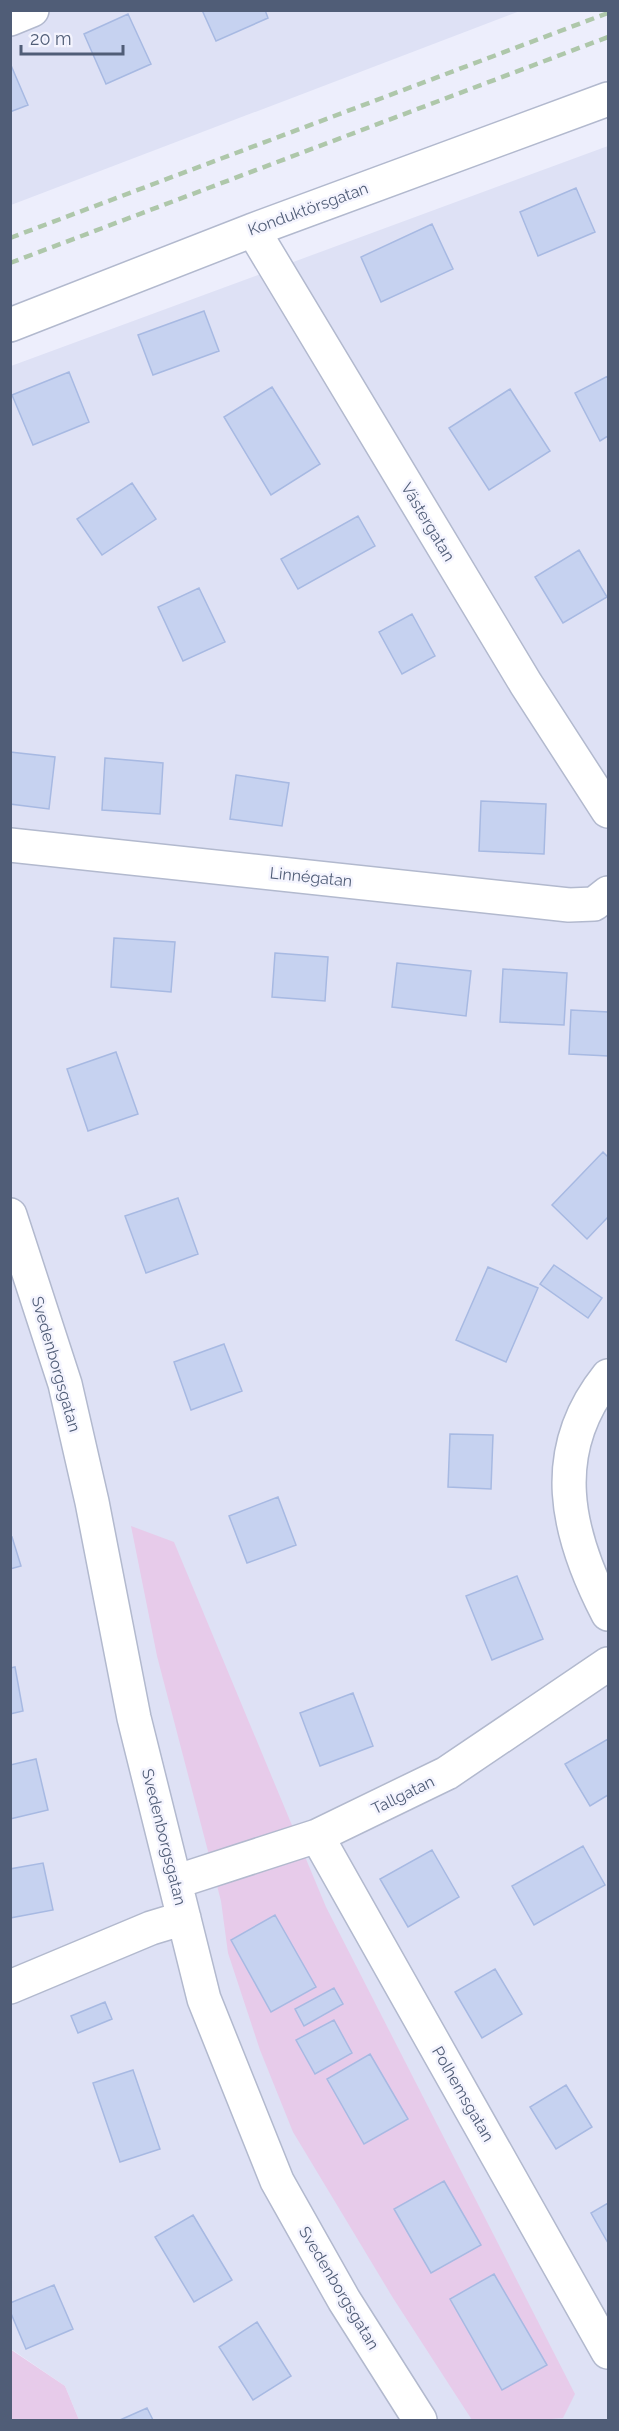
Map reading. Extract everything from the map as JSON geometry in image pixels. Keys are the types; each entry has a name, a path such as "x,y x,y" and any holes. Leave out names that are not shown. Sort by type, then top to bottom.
{"street":[{"path":"10,19 32,10"},
{"name":"Konduktörsgatan","path":"10,326 253,230 609,99"},
{"name":"Västergatan","path":"253,230 519,674 609,811"},
{"name":"Linnégatan","path":"10,845 569,905 594,904 609,893"},
{"name":"Svedenborgsgatan","path":"10,1215 65,1384 92,1502 134,1718 204,1999 277,2181 344,2300 420,2421"},
{"path":"609,1376 594,1394 576,1434 568,1469 570,1511 581,1551 609,1614"},
{"name":"Tallgatan","path":"176,1882 317,1836 447,1773 609,1664"},
{"name":"Polhemsgatan","path":"317,1836 609,2352"},
{"path":"10,1987 151,1928 184,1918"}],"shaded area":[{"path":"11,11 520,11 11,205"},
{"path":"608,146 608,2420 79,2420 65,2386 11,2349 11,366"},
{"path":"131,1526 174,1542 326,1907 575,2394 563,2418 472,2420 393,2298 293,2132 260,2050 228,1953 221,1901 157,1656"},
{"path":"10,2349 65,2386 79,2420 11,2420"}],"building":[{"path":"202,10 265,10 268,18 216,41"},
{"path":"128,14 151,64 106,84 84,34"},
{"path":"10,63 28,105 10,112"},
{"path":"576,188 595,232 538,256 520,212"},
{"path":"432,224 453,269 381,302 361,257"},
{"path":"204,311 219,351 153,375 138,335"},
{"path":"69,372 89,422 33,445 12,395"},
{"path":"608,376 608,436 600,441 575,393"},
{"path":"272,387 320,464 271,495 224,417"},
{"path":"510,389 550,451 489,490 449,428"},
{"path":"132,483 156,519 102,555 77,519"},
{"path":"358,516 375,546 298,589 281,559"},
{"path":"579,550 607,597 563,623 535,577"},
{"path":"199,588 225,642 183,661 158,607"},
{"path":"412,614 435,656 402,674 379,632"},
{"path":"10,752 55,757 49,809 10,804"},
{"path":"105,758 163,763 160,814 102,810"},
{"path":"236,775 289,783 282,826 230,819"},
{"path":"481,801 546,804 544,854 479,851"},
{"path":"114,938 175,942 171,992 111,987"},
{"path":"275,953 328,957 325,1001 272,997"},
{"path":"397,963 471,971 466,1016 392,1007"},
{"path":"503,969 567,973 564,1025 500,1022"},
{"path":"571,1010 608,1012 608,1056 569,1054"},
{"path":"116,1052 138,1114 88,1131 67,1069"},
{"path":"603,1152 608,1157 608,1217 587,1239 552,1205"},
{"path":"178,1198 198,1254 146,1273 125,1216"},
{"path":"554,1265 602,1298 588,1318 540,1284"},
{"path":"488,1267 538,1288 506,1362 456,1340"},
{"path":"224,1344 242,1391 191,1410 174,1362"},
{"path":"450,1434 493,1435 491,1489 448,1487"},
{"path":"278,1497 296,1545 247,1563 229,1516"},
{"path":"12,1537 21,1566 10,1569 10,1538"},
{"path":"517,1576 543,1639 492,1660 466,1596"},
{"path":"15,1667 23,1711 10,1714 10,1668"},
{"path":"353,1693 373,1746 320,1766 300,1713"},
{"path":"608,1739 608,1795 590,1806 565,1764"},
{"path":"36,1759 48,1810 10,1819 10,1765"},
{"path":"583,1846 605,1885 534,1925 512,1886"},
{"path":"432,1850 459,1897 408,1927 380,1879"},
{"path":"43,1863 53,1910 10,1918 10,1869"},
{"path":"275,1915 316,1987 271,2012 231,1940"},
{"path":"495,1969 522,2014 482,2038 455,1992"},
{"path":"334,1988 343,2004 304,2026 295,2009"},
{"path":"105,2002 112,2019 78,2033 71,2016"},
{"path":"334,2020 352,2053 315,2074 296,2040"},
{"path":"370,2054 408,2119 364,2144 327,2079"},
{"path":"133,2070 160,2149 120,2162 93,2083"},
{"path":"566,2085 592,2127 556,2149 530,2107"},
{"path":"444,2181 481,2245 431,2273 394,2209"},
{"path":"608,2203 608,2243 591,2213"},
{"path":"193,2215 232,2280 194,2302 155,2237"},
{"path":"494,2274 547,2365 502,2390 450,2299"},
{"path":"54,2285 73,2329 26,2349 10,2311 10,2303"},
{"path":"257,2322 291,2376 253,2400 219,2347"},
{"path":"147,2408 153,2420 120,2420"}],"railway":[{"path":"10,238 608,13"},
{"path":"10,263 608,37"}]}
